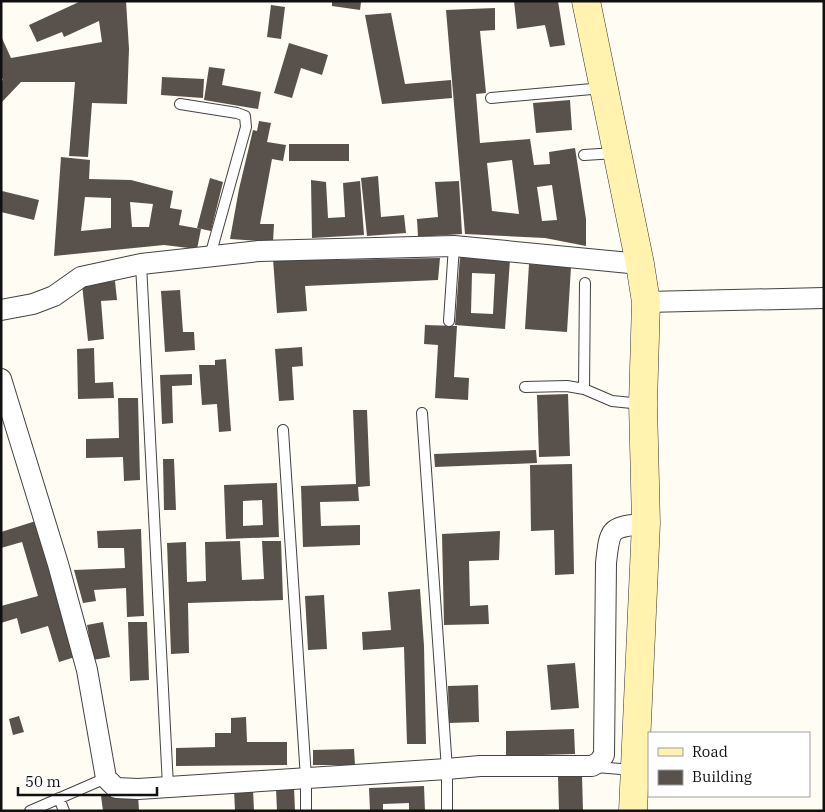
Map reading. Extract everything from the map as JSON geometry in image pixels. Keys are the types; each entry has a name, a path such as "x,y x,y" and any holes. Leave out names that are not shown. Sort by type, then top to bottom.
{"main road":[{"path":"586,1 618,152 646,302 643,404 646,523 633,811"}],"street":[{"path":"1,310 33,304 54,296 81,276 140,264 260,251 454,246 640,264"},
{"path":"646,302 824,298"},
{"path":"1,379 58,564 87,670 106,778 116,788 138,789 480,766 592,766 599,762 604,755 606,563 609,537 619,527 646,523"}],"lane":[{"path":"491,98 604,88"},
{"path":"180,104 245,116 246,127 210,256"},
{"path":"584,155 618,152"},
{"path":"449,321 454,246"},
{"path":"140,264 168,786"},
{"path":"584,389 585,283"},
{"path":"525,387 567,386 584,389 612,401 643,404"},
{"path":"422,413 447,769 447,811"},
{"path":"283,430 306,778 306,811"},
{"path":"592,766 634,770"},
{"path":"30,811 106,778"},
{"path":"59,798 64,811"}],"building":[{"path":"81,1 126,1 129,49 127,104 92,103 88,157 69,156 75,82 21,82 1,103 1,81 3,80 1,76 1,36 11,58 102,42 99,21 64,37 62,32 37,42 29,25"},
{"path":"332,1 361,2 360,10 332,6"},
{"path":"514,1 558,1 565,45 550,47 545,25 517,29"},
{"path":"271,5 285,7 281,39 267,37"},
{"path":"495,8 495,30 480,31 486,93 476,94 480,143 530,139 534,165 550,164 549,152 575,148 586,219 586,246 545,238 465,234 446,10","holes":["512,160 519,214 492,211 487,163","552,185 557,220 542,221 537,187"]},
{"path":"391,13 405,84 451,80 452,98 382,104 365,15"},
{"path":"289,43 328,55 322,75 301,68 292,98 274,93"},
{"path":"209,67 225,69 222,85 261,92 258,109 204,100"},
{"path":"162,77 204,79 203,98 161,95"},
{"path":"570,100 572,130 536,133 533,103"},
{"path":"259,121 271,123 267,142 286,145 283,161 272,159 260,224 274,224 273,242 230,239 239,189 253,130 257,131"},
{"path":"289,144 349,144 349,161 289,161"},
{"path":"61,157 90,160 89,179 131,180 173,191 170,208 182,210 179,225 201,229 197,249 164,245 54,256","holes":["85,197 111,198 111,228 81,231","130,202 153,204 149,227 132,227"]},
{"path":"378,176 381,217 404,215 406,233 367,236 361,178"},
{"path":"210,178 223,182 211,231 197,228"},
{"path":"311,180 326,182 328,218 345,217 343,183 360,181 364,235 312,238"},
{"path":"459,181 462,234 418,237 417,219 438,217 435,182"},
{"path":"2,191 39,200 34,220 1,212"},
{"path":"325,255 325,260 440,258 438,280 305,286 307,311 277,313 273,259"},
{"path":"460,256 510,260 505,329 455,325","holes":["472,273 495,274 493,314 471,313"]},
{"path":"529,264 571,267 567,332 525,329"},
{"path":"115,281 117,300 101,301 104,339 88,341 82,284"},
{"path":"180,290 183,332 194,332 195,350 165,352 161,291"},
{"path":"425,325 457,326 454,377 469,378 468,400 435,398 438,345 424,344"},
{"path":"302,347 303,366 292,367 294,400 279,401 275,349"},
{"path":"94,348 95,383 113,382 114,398 78,399 77,349"},
{"path":"226,359 231,431 219,432 217,404 202,405 199,365 215,365 215,360"},
{"path":"192,374 192,385 172,386 173,423 162,424 160,375"},
{"path":"568,394 570,456 539,457 537,395"},
{"path":"118,398 138,398 140,480 124,481 123,457 86,458 86,439 119,438"},
{"path":"353,410 367,410 370,486 358,487 359,501 320,502 321,526 360,525 360,545 303,547 301,486 356,484"},
{"path":"536,450 537,463 435,467 434,454"},
{"path":"163,459 174,459 176,510 164,510"},
{"path":"572,464 574,574 555,575 554,530 531,531 530,465"},
{"path":"277,483 279,537 226,539 224,485","holes":["262,500 263,525 243,526 243,501"]},
{"path":"39,520 78,656 59,662 48,626 21,634 17,618 1,623 1,606 38,596 22,542 1,548 1,532"},
{"path":"141,529 144,616 127,617 126,588 94,590 96,601 83,603 74,570 125,568 124,548 98,548 97,531"},
{"path":"500,531 499,560 469,561 470,606 488,605 489,624 444,625 442,534"},
{"path":"240,541 242,580 264,579 262,541 281,541 283,600 188,603 189,653 171,654 167,543 186,542 187,582 206,581 205,542"},
{"path":"420,589 424,646 426,744 407,744 404,647 363,650 362,632 391,630 388,592"},
{"path":"324,595 327,649 308,650 305,596"},
{"path":"103,622 110,657 93,660 87,625"},
{"path":"128,622 147,622 149,680 130,681"},
{"path":"575,663 579,708 551,710 547,665"},
{"path":"478,685 479,722 449,723 448,686"},
{"path":"19,716 24,732 13,735 9,719"},
{"path":"246,717 247,742 287,742 287,765 176,766 176,748 215,747 215,733 231,733 231,718"},
{"path":"574,729 575,754 506,756 506,731"},
{"path":"354,749 355,765 313,765 313,750"},
{"path":"582,775 583,811 559,811 558,776"},
{"path":"424,786 425,811 409,811 409,803 383,804 383,811 370,811 369,788"},
{"path":"294,787 295,811 277,811 276,788"},
{"path":"234,789 253,789 254,811 235,811"},
{"path":"138,794 139,811 103,811 101,796"}]}
